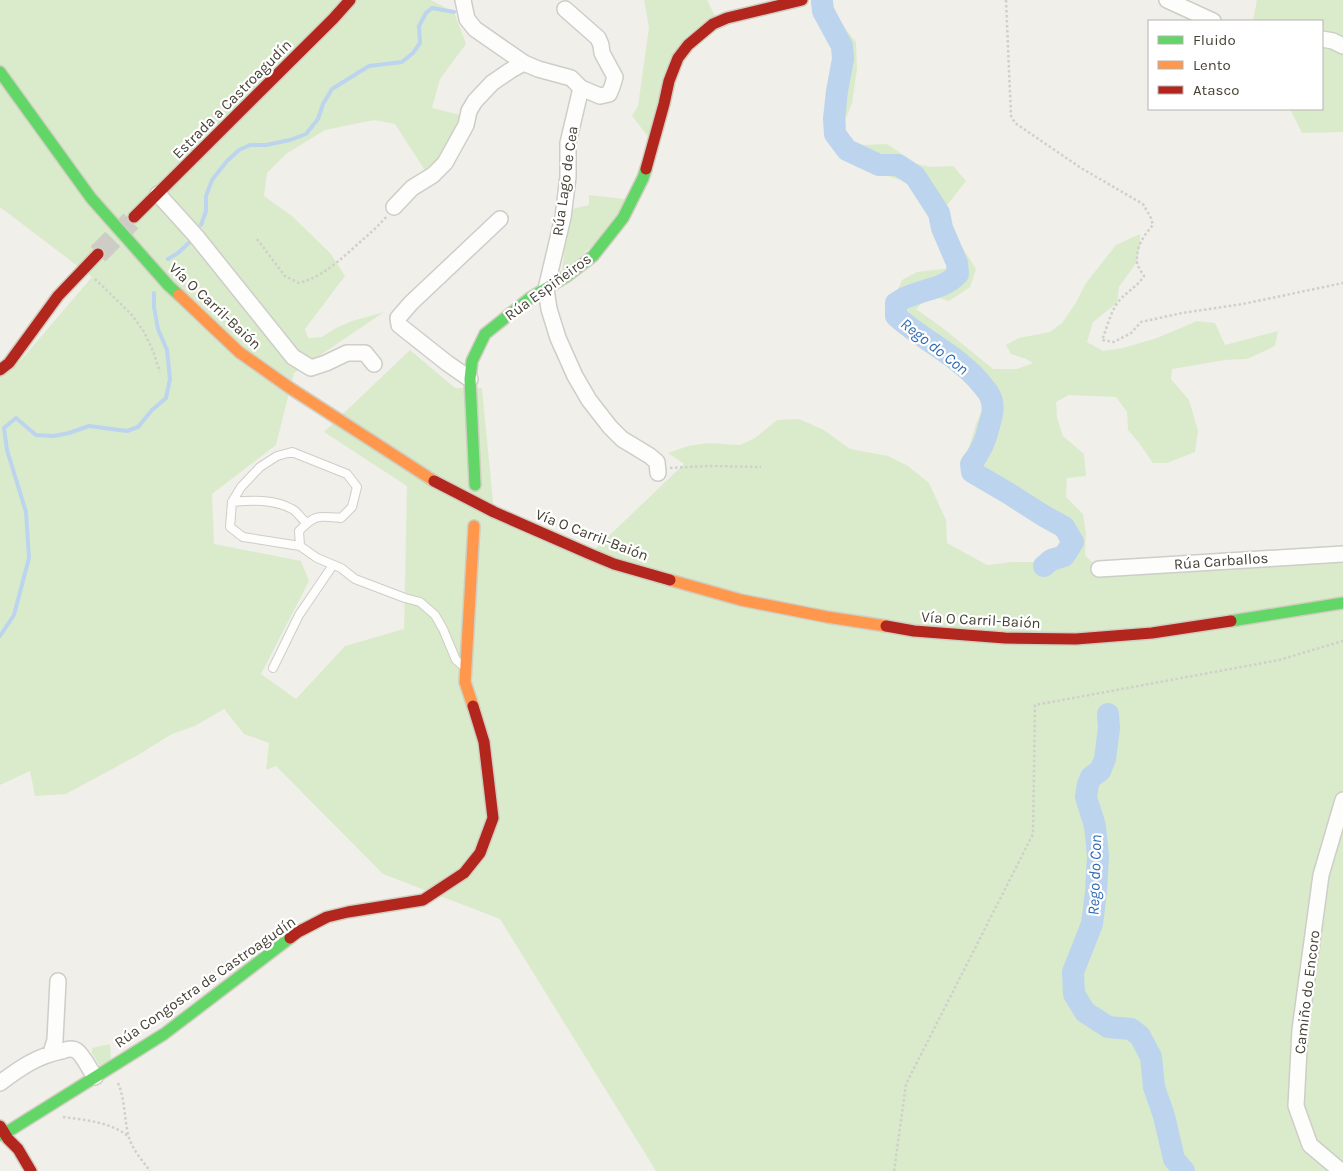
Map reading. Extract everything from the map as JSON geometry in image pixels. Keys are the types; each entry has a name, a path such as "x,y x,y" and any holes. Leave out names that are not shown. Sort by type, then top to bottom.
{"main road":[{"name":"Estrada a Castroagudín","path":"134,217 350,0"},
{"name":"Rúa Espiñeiros","path":"476,485 470,379 472,361 485,334 530,298 567,276 593,256 622,218 643,178 669,82 678,58 688,45 713,24 727,18 802,0"},
{"name":"Vía O Carril-Baión","path":"0,72 91,198 169,286 239,352 290,388 436,482 494,512 614,564 741,600 827,617 914,631 1005,638 1076,639 1152,632 1343,602"},
{"path":"0,370 9,363 58,296 98,254"},
{"name":"Rúa Congostra de Castroagudín","path":"1,1131 12,1129 164,1034 298,932 327,917 423,900 464,873 480,853 493,818 484,742 465,682 474,526"},
{"path":"1,1131 18,1148 31,1171"}],"street":[{"path":"463,0 467,19 475,29 524,63 571,78 581,88 600,96 609,94 615,77 602,52 598,38 565,9"},
{"path":"1167,0 1211,20"},
{"path":"1323,39 1333,41 1343,46"},
{"path":"394,207 412,188 433,175 445,164 466,125 469,111 492,83 524,63"},
{"name":"Rúa Lago de Cea","path":"581,88 568,143 568,177 563,216 546,289 549,309 558,338 574,376 588,400 622,439 650,456 658,468"},
{"path":"158,194 196,236 293,357 311,368 347,353 365,353 374,364"},
{"path":"470,379 398,325 398,318 411,303 500,219"},
{"name":"Rúa Carballos","path":"1099,569 1343,554"},
{"name":"Camiño do Encoro","path":"1341,1171 1310,1145 1296,1106 1300,1030 1321,875 1343,800"},
{"path":"51,1053 55,1040 58,981"},
{"path":"0,1083 36,1059 69,1049 76,1050 80,1054 95,1077"}],"lane":[{"path":"300,546 299,531 318,516 341,518 352,508 357,487 346,474 292,452 277,456 260,467 240,487 232,502 230,527 243,537 300,546 317,558 341,568 355,579 404,598 420,602 435,615 456,660 466,668"},
{"path":"232,502 255,500 277,504 294,510 307,523"},
{"path":"273,668 299,615 333,565"}],"path":[{"path":"1006,0 1010,110 1016,124 1081,168 1143,204 1153,225 1140,244 1137,262 1144,276 1117,303 1102,340 1114,342 1131,333 1141,322 1182,313 1243,304 1343,283"},
{"path":"257,240 285,276 299,283 313,279 337,263 379,226 394,207"},
{"path":"77,276 93,277 132,315 144,332 160,372"},
{"path":"658,468 709,466 761,467"},
{"path":"894,1171 906,1084 1032,834 1035,705 1279,660 1343,642"},
{"path":"111,1067 122,1094 128,1136 137,1154 150,1171"},
{"path":"42,1110 46,1116 87,1120 109,1125 120,1129 128,1136"}],"green space":[{"path":"0,0 431,0 454,12 466,44 440,79 432,108 460,115 443,153 426,172 395,124 374,120 325,130 286,154 267,173 264,196 292,216 331,254 345,276 305,329 308,338 322,337 352,321 384,312 294,373 276,445 212,494 214,544 301,561 309,581 261,674 296,699 345,646 404,629 407,486 324,432 410,350 455,388 482,388 494,512 590,554 684,464 668,453 688,446 708,443 740,445 755,438 777,420 799,419 824,430 850,449 888,456 908,466 929,483 946,520 947,543 987,565 1034,562 1054,553 1065,544 1056,531 970,477 964,465 976,424 984,406 976,393 958,373 896,328 888,313 902,280 917,272 950,268 919,192 901,180 874,172 842,154 828,128 838,55 817,14 813,0 833,0 832,3 843,26 856,42 857,69 852,103 846,118 846,130 853,143 864,145 887,144 917,164 931,167 953,166 966,181 944,209 953,233 976,269 970,287 949,301 939,298 925,300 916,309 993,369 1017,369 1033,363 1011,354 1006,345 1019,338 1050,332 1062,323 1086,283 1116,245 1140,234 1137,262 1119,287 1117,303 1093,322 1087,342 1103,351 1123,348 1157,338 1197,321 1215,323 1225,345 1278,331 1275,346 1247,359 1225,360 1172,369 1171,379 1189,400 1198,431 1195,452 1167,463 1153,463 1128,430 1127,412 1116,397 1069,395 1056,402 1057,418 1063,436 1084,454 1086,476 1067,478 1066,497 1083,514 1086,534 1085,555 1099,569 1343,554 1343,1171 656,1171 500,919 383,874 276,766 266,770 269,743 244,734 224,709 195,726 172,734 138,755 66,794 35,796 30,771 0,785 0,376 21,360 92,277 0,207"},
{"path":"644,0 707,0 718,22 688,45 653,143 632,116 638,106 649,27"},
{"path":"1257,0 1343,0 1343,132 1302,133 1290,110 1323,110 1323,20 1253,20"},
{"path":"589,195 625,199 623,218 562,273 568,210 589,205"},
{"path":"110,1044 111,1061 100,1067 92,1053 92,1048"}],"waterway":[{"name":"Rego do Con","path":"822,2 823,11 842,46 843,59 834,119 835,134 847,150 879,165 898,165 915,176 939,213 942,228 957,263 958,274 947,283 913,294 896,303 896,316 964,366 989,394 992,400 992,415 984,441 971,464 972,472 1064,527 1073,542 1064,556 1051,560 1044,566"},
{"path":"201,225 206,211 206,196 212,180 227,161 239,150 250,145 266,145 290,140 306,134 318,119 323,104 332,89 369,66 402,62 413,53 420,43 419,26 426,13 432,8 454,12"},
{"path":"168,259 178,253 192,240"},
{"path":"0,636 14,615 29,558 26,512 7,450 4,428 16,418 36,435 54,436 89,426 127,431 138,427 152,410 166,398 170,379 167,350 158,329 154,307 154,293"},
{"name":"Rego do Con","path":"1108,714 1109,728 1105,759 1100,771 1091,777 1086,797 1095,826 1098,856 1096,892 1092,924 1073,972 1074,994 1085,1012 1108,1027 1131,1029 1140,1036 1151,1057 1154,1087 1164,1116 1174,1159 1184,1171"}],"tunnel":[{"path":"98,254 131,221"}],"traffic: fast":[{"path":"0,72 91,198 179,295"},
{"path":"475,485 470,379 472,361 485,334 530,298 567,276 593,256 623,218 646,169"},
{"path":"1231,621 1343,603"},
{"path":"0,1135 164,1034 290,938"}],"traffic: slow":[{"path":"179,295 239,352 290,388 434,481"},
{"path":"473,706 465,682 474,526"},
{"path":"670,580 741,600 827,617 886,626"}],"traffic: jam":[{"path":"134,217 350,0"},
{"path":"646,169 669,81 678,58 688,45 713,24 727,18 802,0"},
{"path":"0,370 9,363 58,296 98,254"},
{"path":"434,481 494,512 590,554 614,564 670,580"},
{"path":"886,626 914,631 1005,638 1076,639 1152,633 1231,621"},
{"path":"290,938 327,917 423,900 464,873 480,853 493,818 484,742 473,706"},
{"path":"0,1126 8,1139 18,1149 31,1171"}]}
